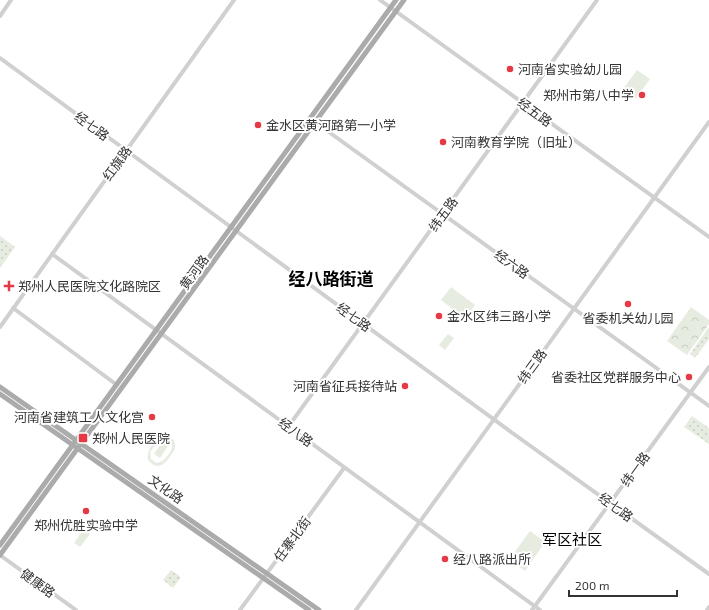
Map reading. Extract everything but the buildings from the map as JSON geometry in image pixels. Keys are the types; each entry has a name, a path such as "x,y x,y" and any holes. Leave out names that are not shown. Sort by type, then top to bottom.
{"main road":[{"name":"黄河路","path":"0,545 396,0"},
{"name":"黄河路","path":"0,555 404,0"},
{"name":"文化路","path":"0,387 75,443"},
{"name":"文化路","path":"0,394 80,446 265,575 319,610"},
{"name":"文化路","path":"265,575 309,610"}],"street":[{"path":"0,16 11,0"},
{"name":"红旗路","path":"0,327 234,0"},
{"name":"经五路","path":"380,0 709,238"},
{"name":"纬五路","path":"288,427 597,0"},
{"name":"经七路","path":"0,58 709,574"},
{"name":"经六路","path":"315,122 709,406"},
{"name":"纬三路","path":"356,610 709,122"},
{"name":"经八路","path":"52,254 419,522 534,608 540,610"},
{"path":"13,308 118,384"},
{"name":"纬一路","path":"534,608 709,367"},
{"name":"任寨北街","path":"240,610 344,468"},
{"name":"健康路","path":"0,555 76,610"}],"green space":[{"path":"637,70 650,79 636,99 623,89"},
{"path":"0,236 15,247 0,268"},
{"path":"451,287 475,305 465,318 441,300"},
{"path":"691,307 709,320 709,324 687,355 667,341"},
{"path":"709,327 709,339 695,358 690,354"},
{"path":"448,334 454,338 445,350 439,345"},
{"path":"692,416 709,428 709,444 684,427"},
{"path":"164,435 171,438 174,441 175,449 164,464 156,466 148,460 148,453 154,441","holes":["163,438 170,440 172,443 171,451 163,461 156,463 151,459 150,452 160,439"]},
{"path":"162,442 168,446 160,458 154,454"},
{"path":"84,529 90,534 80,547 74,543"},
{"path":"530,531 545,542 525,571 509,560"},
{"path":"171,570 181,577 173,588 163,580"}],"place":[{"name":"河南省实验幼儿园","path":"510,69"},
{"name":"郑州市第八中学","path":"642,95"},
{"name":"金水区黄河路第一小学","path":"258,125"},
{"name":"河南教育学院（旧址）","path":"443,142"},
{"name":"郑州人民医院文化路院区","path":"9,286"},
{"name":"省委机关幼儿园","path":"628,304"},
{"name":"金水区纬三路小学","path":"439,316"},
{"name":"省委社区党群服务中心","path":"689,377"},
{"name":"河南省征兵接待站","path":"405,386"},
{"name":"河南省建筑工人文化宫","path":"152,417"},
{"name":"郑州人民医院","path":"83,438"},
{"name":"郑州优胜实验中学","path":"86,511"},
{"name":"经八路派出所","path":"445,559"}],"district":[{"name":"经八路街道","path":"331,279"},
{"name":"军区社区","path":"572,540"}]}
